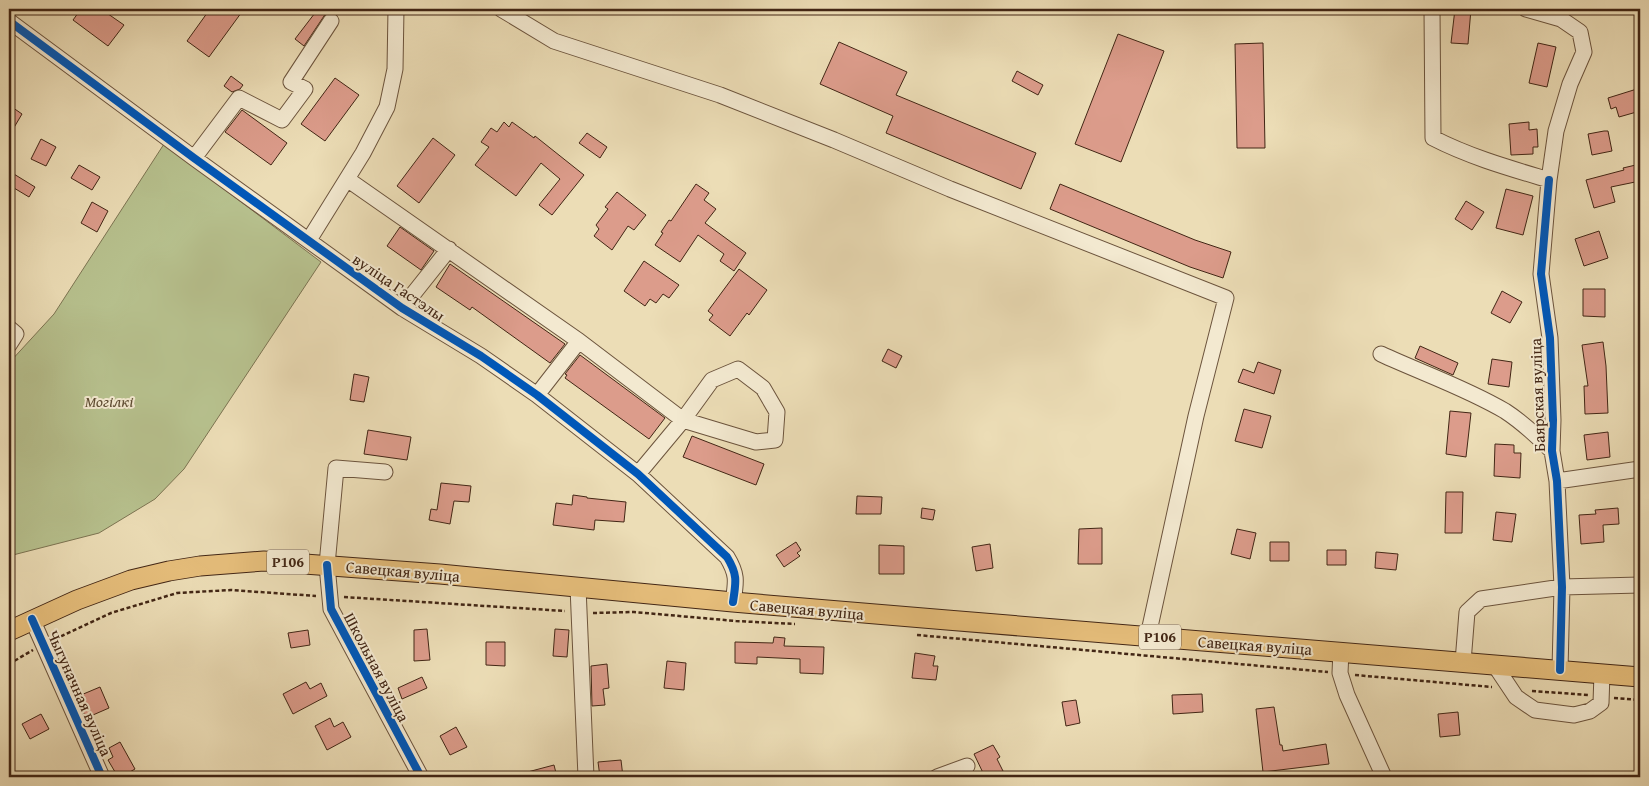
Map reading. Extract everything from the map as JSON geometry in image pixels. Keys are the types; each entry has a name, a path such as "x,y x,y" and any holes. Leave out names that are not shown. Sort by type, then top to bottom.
{"main road":[{"name":"Савецкая вуліца","path":"9,631 32,619 131,580 169,570 256,561 327,565 733,602 1594,673"},
{"name":"Р106","path":"1594,673 1640,676"}],"street":[{"path":"309,240 363,153 388,107 395,69 396,9"},
{"path":"501,9 554,41 720,95 1226,298 1196,416 1148,636"},
{"path":"1432,9 1433,138 1456,150 1549,180"},
{"name":"Баярская вуліца","path":"1526,9 1562,19 1580,32 1584,52 1570,84 1556,131 1549,180 1541,274 1550,338 1553,420 1552,451 1557,481 1562,587 1560,670"},
{"name":"вуліца Гастэлы","path":"9,21 194,158 402,308 481,356 537,396 638,474 727,557 735,570 736,584 733,602"},
{"path":"194,158 239,98 282,120 305,89 291,82 331,21"},
{"path":"347,179 579,341 682,420 756,442 776,440 777,412 763,388 738,369 712,380 682,420 638,474"},
{"path":"402,308 449,249"},
{"path":"9,328 16,334 9,345"},
{"path":"537,396 579,341"},
{"path":"1381,354 1506,412 1552,451"},
{"name":"Школьная вуліца","path":"385,472 336,468 327,565 331,609 421,777"},
{"path":"1557,481 1640,469"},
{"path":"1463,662 1467,612 1481,599 1562,587 1640,585"},
{"path":"578,587 586,777"},
{"name":"Чыгуначная вуліца","path":"32,619 102,777"},
{"path":"1340,651 1340,673 1347,695 1384,777"},
{"path":"1494,664 1516,697 1535,710 1574,715 1590,711 1601,703 1594,673"},
{"path":"937,777 967,766"}],"path":[{"path":"9,664 111,613 177,593 231,590 604,614 634,612 796,624"},
{"path":"913,634 1640,700"}],"green space":[{"name":"Могілкі","path":"164,144 321,262 184,469 155,499 99,533 9,556 9,363 54,314"}],"building":[{"path":"81,9 101,9 124,25 108,46 73,20"},
{"path":"210,9 244,9 209,57 187,41"},
{"path":"318,9 326,13 304,46 295,39"},
{"path":"1455,9 1471,9 1468,44 1451,43"},
{"path":"1118,34 1164,51 1121,162 1075,144"},
{"path":"839,42 907,72 896,95 1036,153 1021,189 886,133 893,116 820,84"},
{"path":"1263,43 1265,148 1237,148 1235,44"},
{"path":"1538,43 1556,47 1547,87 1529,83"},
{"path":"1017,71 1043,85 1038,95 1012,81"},
{"path":"231,76 243,85 240,89 232,92 224,86"},
{"path":"335,78 359,95 325,141 301,124"},
{"path":"1640,88 1640,111 1619,117 1616,107 1611,109 1608,98"},
{"path":"9,105 22,114 9,136"},
{"path":"242,110 287,143 271,165 225,132"},
{"path":"504,122 509,127 512,122 534,138 535,136 584,175 552,215 539,205 560,179 541,163 516,196 475,165 489,147 481,142 491,128 497,132"},
{"path":"1529,122 1529,130 1537,129 1538,147 1533,147 1533,154 1511,155 1509,124"},
{"path":"1608,131 1612,151 1592,155 1588,134"},
{"path":"587,133 607,147 600,158 579,143"},
{"path":"433,138 455,155 419,203 397,186"},
{"path":"41,139 56,147 46,166 31,159"},
{"path":"1640,164 1640,181 1611,187 1615,202 1594,208 1586,180"},
{"path":"79,165 100,177 92,190 71,178"},
{"path":"9,171 35,187 29,197 9,185"},
{"path":"696,184 709,193 704,200 716,209 705,223 746,253 734,271 720,261 724,254 698,235 680,262 655,245 669,220 671,221"},
{"path":"1060,184 1195,240 1231,252 1223,278 1190,267 1050,209"},
{"path":"1506,189 1533,196 1523,235 1496,228"},
{"path":"617,192 646,215 634,230 628,226 612,250 594,236 599,229 596,225 608,209 605,207"},
{"path":"1466,201 1484,212 1472,230 1455,219"},
{"path":"92,202 108,211 97,232 81,223"},
{"path":"400,227 434,251 421,270 387,246"},
{"path":"1599,231 1608,258 1584,266 1575,239"},
{"path":"644,261 679,285 669,298 663,294 656,303 650,299 645,306 624,291"},
{"path":"450,264 565,344 550,363 472,307 470,310 436,287"},
{"path":"739,269 767,290 749,315 747,313 730,336 709,320 713,315 708,311"},
{"path":"1583,289 1605,289 1605,317 1583,316"},
{"path":"1502,291 1522,302 1510,323 1491,313"},
{"path":"1603,342 1608,413 1585,414 1584,386 1588,386 1582,345"},
{"path":"1420,346 1458,363 1453,375 1415,358"},
{"path":"888,349 902,356 896,368 882,361"},
{"path":"580,355 665,418 649,439 565,378 567,375 565,374"},
{"path":"1492,359 1512,362 1509,387 1488,384"},
{"path":"1258,362 1281,370 1274,394 1238,382 1243,369 1254,373"},
{"path":"354,374 369,377 364,402 350,400"},
{"path":"1244,409 1271,416 1262,448 1235,441"},
{"path":"1450,411 1471,413 1466,457 1446,454"},
{"path":"368,430 411,437 407,460 364,454"},
{"path":"1608,432 1610,457 1587,460 1584,435"},
{"path":"692,436 764,464 756,485 683,457"},
{"path":"1495,444 1514,445 1514,453 1521,453 1520,478 1494,476"},
{"path":"441,483 471,486 469,502 454,501 450,524 429,520 431,509 437,510"},
{"path":"1446,492 1463,492 1462,533 1445,533"},
{"path":"573,495 626,502 624,522 595,520 594,530 553,525 556,503 572,505"},
{"path":"857,496 882,497 881,514 856,514"},
{"path":"922,508 935,510 933,520 921,518"},
{"path":"1618,508 1619,524 1603,525 1604,542 1581,544 1579,515 1596,514 1595,510"},
{"path":"1496,512 1516,514 1512,542 1493,540"},
{"path":"1102,528 1102,564 1078,564 1079,529"},
{"path":"1237,529 1256,533 1250,559 1231,554"},
{"path":"796,542 801,550 797,553 800,556 784,567 776,555"},
{"path":"1270,542 1289,542 1289,561 1270,561"},
{"path":"990,544 993,568 976,571 972,547"},
{"path":"879,545 904,546 904,574 879,574"},
{"path":"1327,550 1346,550 1346,565 1327,565"},
{"path":"1376,552 1398,554 1396,570 1375,568"},
{"path":"427,629 430,660 414,661 414,630"},
{"path":"555,629 569,630 567,657 553,656"},
{"path":"308,630 310,645 291,648 288,633"},
{"path":"774,637 785,638 784,646 824,647 823,674 800,673 800,659 757,657 757,664 735,663 735,642 773,643"},
{"path":"486,642 505,642 505,666 486,665"},
{"path":"915,653 935,656 933,666 938,666 936,680 912,678"},
{"path":"667,661 686,663 684,690 664,688"},
{"path":"607,664 609,688 603,689 605,705 592,706 591,666"},
{"path":"422,677 427,688 402,699 398,688"},
{"path":"306,682 310,689 321,683 327,696 293,714 283,694"},
{"path":"100,687 109,708 86,718 80,705 85,703 81,695"},
{"path":"1202,694 1203,712 1173,714 1172,695"},
{"path":"1076,700 1080,723 1066,726 1062,702"},
{"path":"1274,707 1280,745 1282,745 1283,751 1326,744 1329,764 1263,772 1256,709"},
{"path":"1458,712 1460,735 1440,737 1438,714"},
{"path":"41,714 49,729 30,739 22,724"},
{"path":"330,718 334,727 343,722 351,737 327,750 315,726"},
{"path":"456,727 467,747 450,755 440,736"},
{"path":"120,742 135,769 118,777 108,760 113,757 109,748"},
{"path":"993,745 1000,757 997,759 1006,777 985,777 974,754"},
{"path":"621,760 623,777 600,777 598,762"},
{"path":"554,765 557,777 521,777 520,774"}],"cycle path":[{"path":"9,21 194,158 402,308 481,356 537,395 638,474 727,557 733,569 735,579 733,602"},
{"path":"1549,180 1541,274 1550,338 1553,420 1552,451 1557,481 1562,587 1560,670"},
{"path":"327,565 331,609 421,777"},
{"path":"32,619 102,777"}]}
